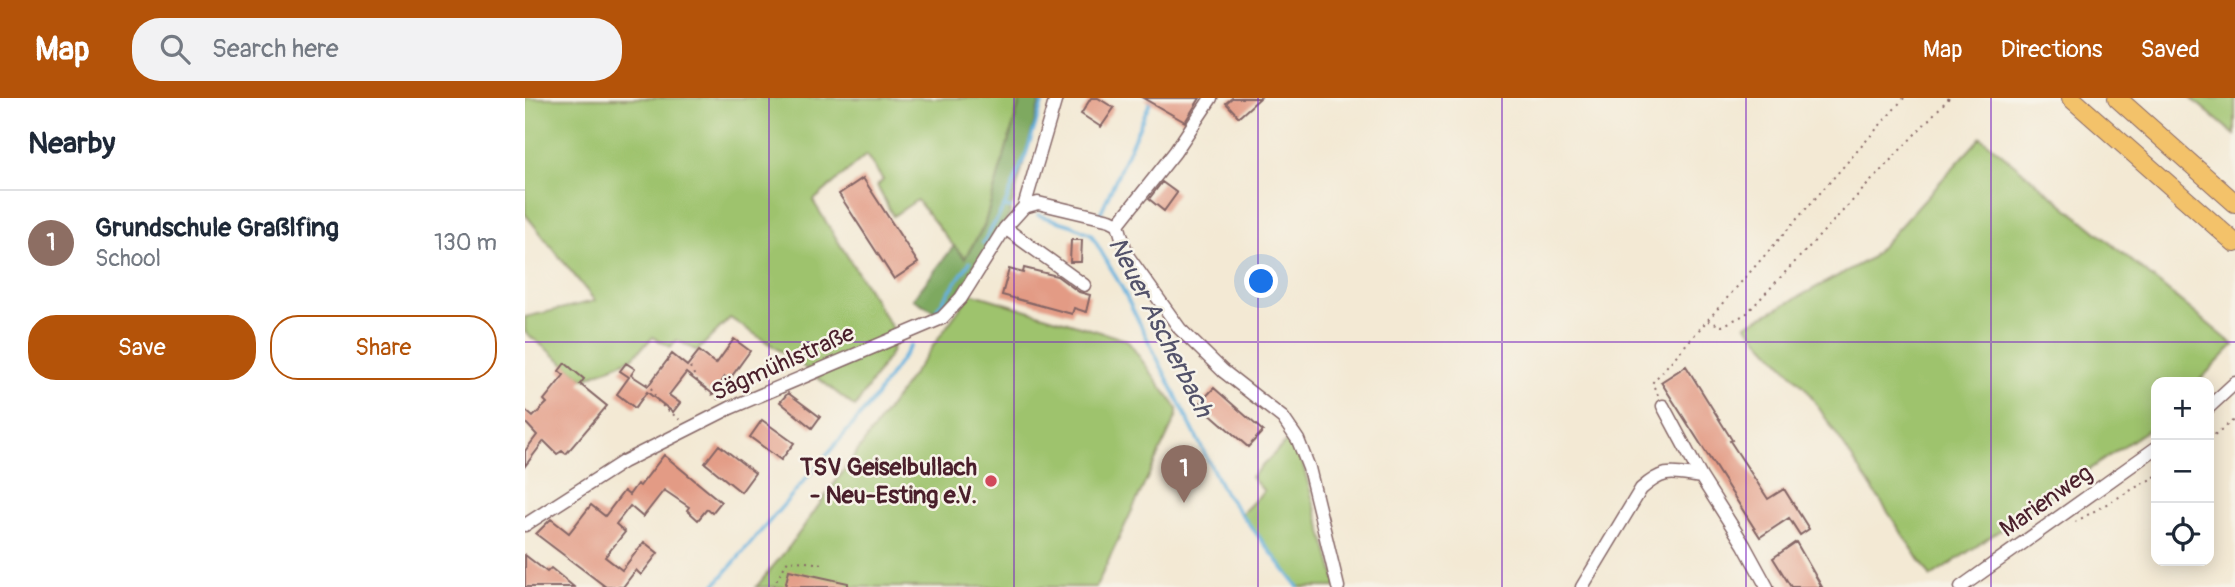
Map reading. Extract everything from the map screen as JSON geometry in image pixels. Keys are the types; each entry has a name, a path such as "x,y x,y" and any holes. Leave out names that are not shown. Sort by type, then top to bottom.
{"highway":[{"path":"2071,98 2235,243"},
{"path":"2117,98 2235,203"}],"street":[{"name":"Sägmühlstraße","path":"525,526 624,462 730,408 942,318 961,298 1005,228 1024,207 1056,98"},
{"path":"1114,222 1175,152 1211,98"},
{"path":"1024,207 1038,203 1114,222"},
{"path":"1114,222 1128,255 1181,329 1223,371 1283,418 1298,440 1309,468 1338,587"},
{"path":"1005,228 1084,285"},
{"path":"2214,403 2235,383"},
{"path":"1663,406 1701,477 1767,587"},
{"name":"Marienweg","path":"1961,587 2151,452"},
{"path":"1582,587 1641,489 1666,472 1701,477"}],"path":[{"path":"1663,406 1652,383 1904,98"},
{"path":"1707,321 1722,326 1746,314 1949,98"},
{"path":"690,367 699,384 730,408"},
{"path":"646,383 659,403 690,428"},
{"path":"2214,435 2235,419"},
{"path":"2074,523 2151,479"},
{"path":"773,587 788,560 824,564"}],"green space":[{"path":"525,98 1021,98 984,226 964,259 917,200 893,216 877,186 883,180 866,155 813,201 894,331 892,351 855,407 800,364 730,318 697,351 677,340 670,347 653,337 632,358 584,379 525,332 525,317 595,301 525,214"},
{"path":"1021,98 1041,98 1009,216 968,282 941,315 913,299 954,246 965,258 984,226"},
{"path":"2191,98 2235,98 2235,135"},
{"path":"1981,137 2234,345 2203,377 2151,377 2151,427 1931,577 1807,390 1746,325 1871,258"},
{"name":"TSV Geiselbullach - Neu-Esting e.V.","path":"971,293 1127,340 1177,408 1177,415 1096,587 756,587 789,547"},
{"path":"1294,434 1338,587 1298,587 1241,514 1264,491 1251,477"}],"building":[{"path":"1091,98 1098,98 1114,108 1101,127 1081,114"},
{"path":"1143,98 1200,98 1185,122"},
{"path":"1232,98 1260,98 1239,117 1226,103"},
{"path":"863,178 918,263 894,279 839,194"},
{"path":"1162,182 1177,193 1164,211 1149,199"},
{"path":"1071,240 1082,240 1081,262 1070,262"},
{"path":"1024,268 1057,276 1079,292 1090,295 1086,312 1074,308 1072,314 1002,295 1009,269 1023,273"},
{"path":"734,339 750,351 729,380 725,377 713,394 686,373 669,395 680,403 673,412 647,392 635,408 617,394 629,377 620,371 626,363 635,369 631,375 648,386 672,354 687,366 699,351 716,364"},
{"path":"565,363 584,379 580,384 607,406 566,454 562,451 557,454 544,441 525,466 525,451 537,435 525,422 525,410 533,417 547,403 544,400 564,375 559,371"},
{"path":"1686,366 1768,499 1784,489 1809,529 1800,535 1789,518 1760,537 1661,382"},
{"path":"1214,388 1263,431 1248,447 1199,404"},
{"path":"788,393 820,417 812,428 780,402"},
{"path":"762,420 794,443 781,460 750,437"},
{"path":"719,445 755,473 741,492 705,463"},
{"path":"664,455 721,502 712,513 707,509 698,520 687,510 689,507 664,490 643,517 630,506 616,524 625,532 605,557 622,570 644,542 658,553 641,575 636,570 623,587 606,587 536,534 551,519 569,533 591,505 605,516 624,491 629,495 637,484 640,486"},
{"path":"1796,542 1822,587 1791,587 1773,558"},
{"path":"525,555 547,572 551,568 574,587 525,587"},
{"path":"789,570 848,583 848,587 785,587"}],"waterway":[{"name":"Neuer Ascherbach","path":"1011,208 1004,207 1026,154 1044,98"},
{"path":"1100,214 1152,98"},
{"path":"983,243 1004,207"},
{"name":"Neuer Ascherbach","path":"1038,215 1091,234 1121,286 1224,492 1298,587"},
{"path":"937,309 970,262"},
{"path":"713,587 872,402 911,345"}],"place":[{"name":"TSV Geiselbullach - Neu-Esting e.V.","path":"991,481"},
{"name":"Grundschule Graßlfing","path":"1184,503"}]}
